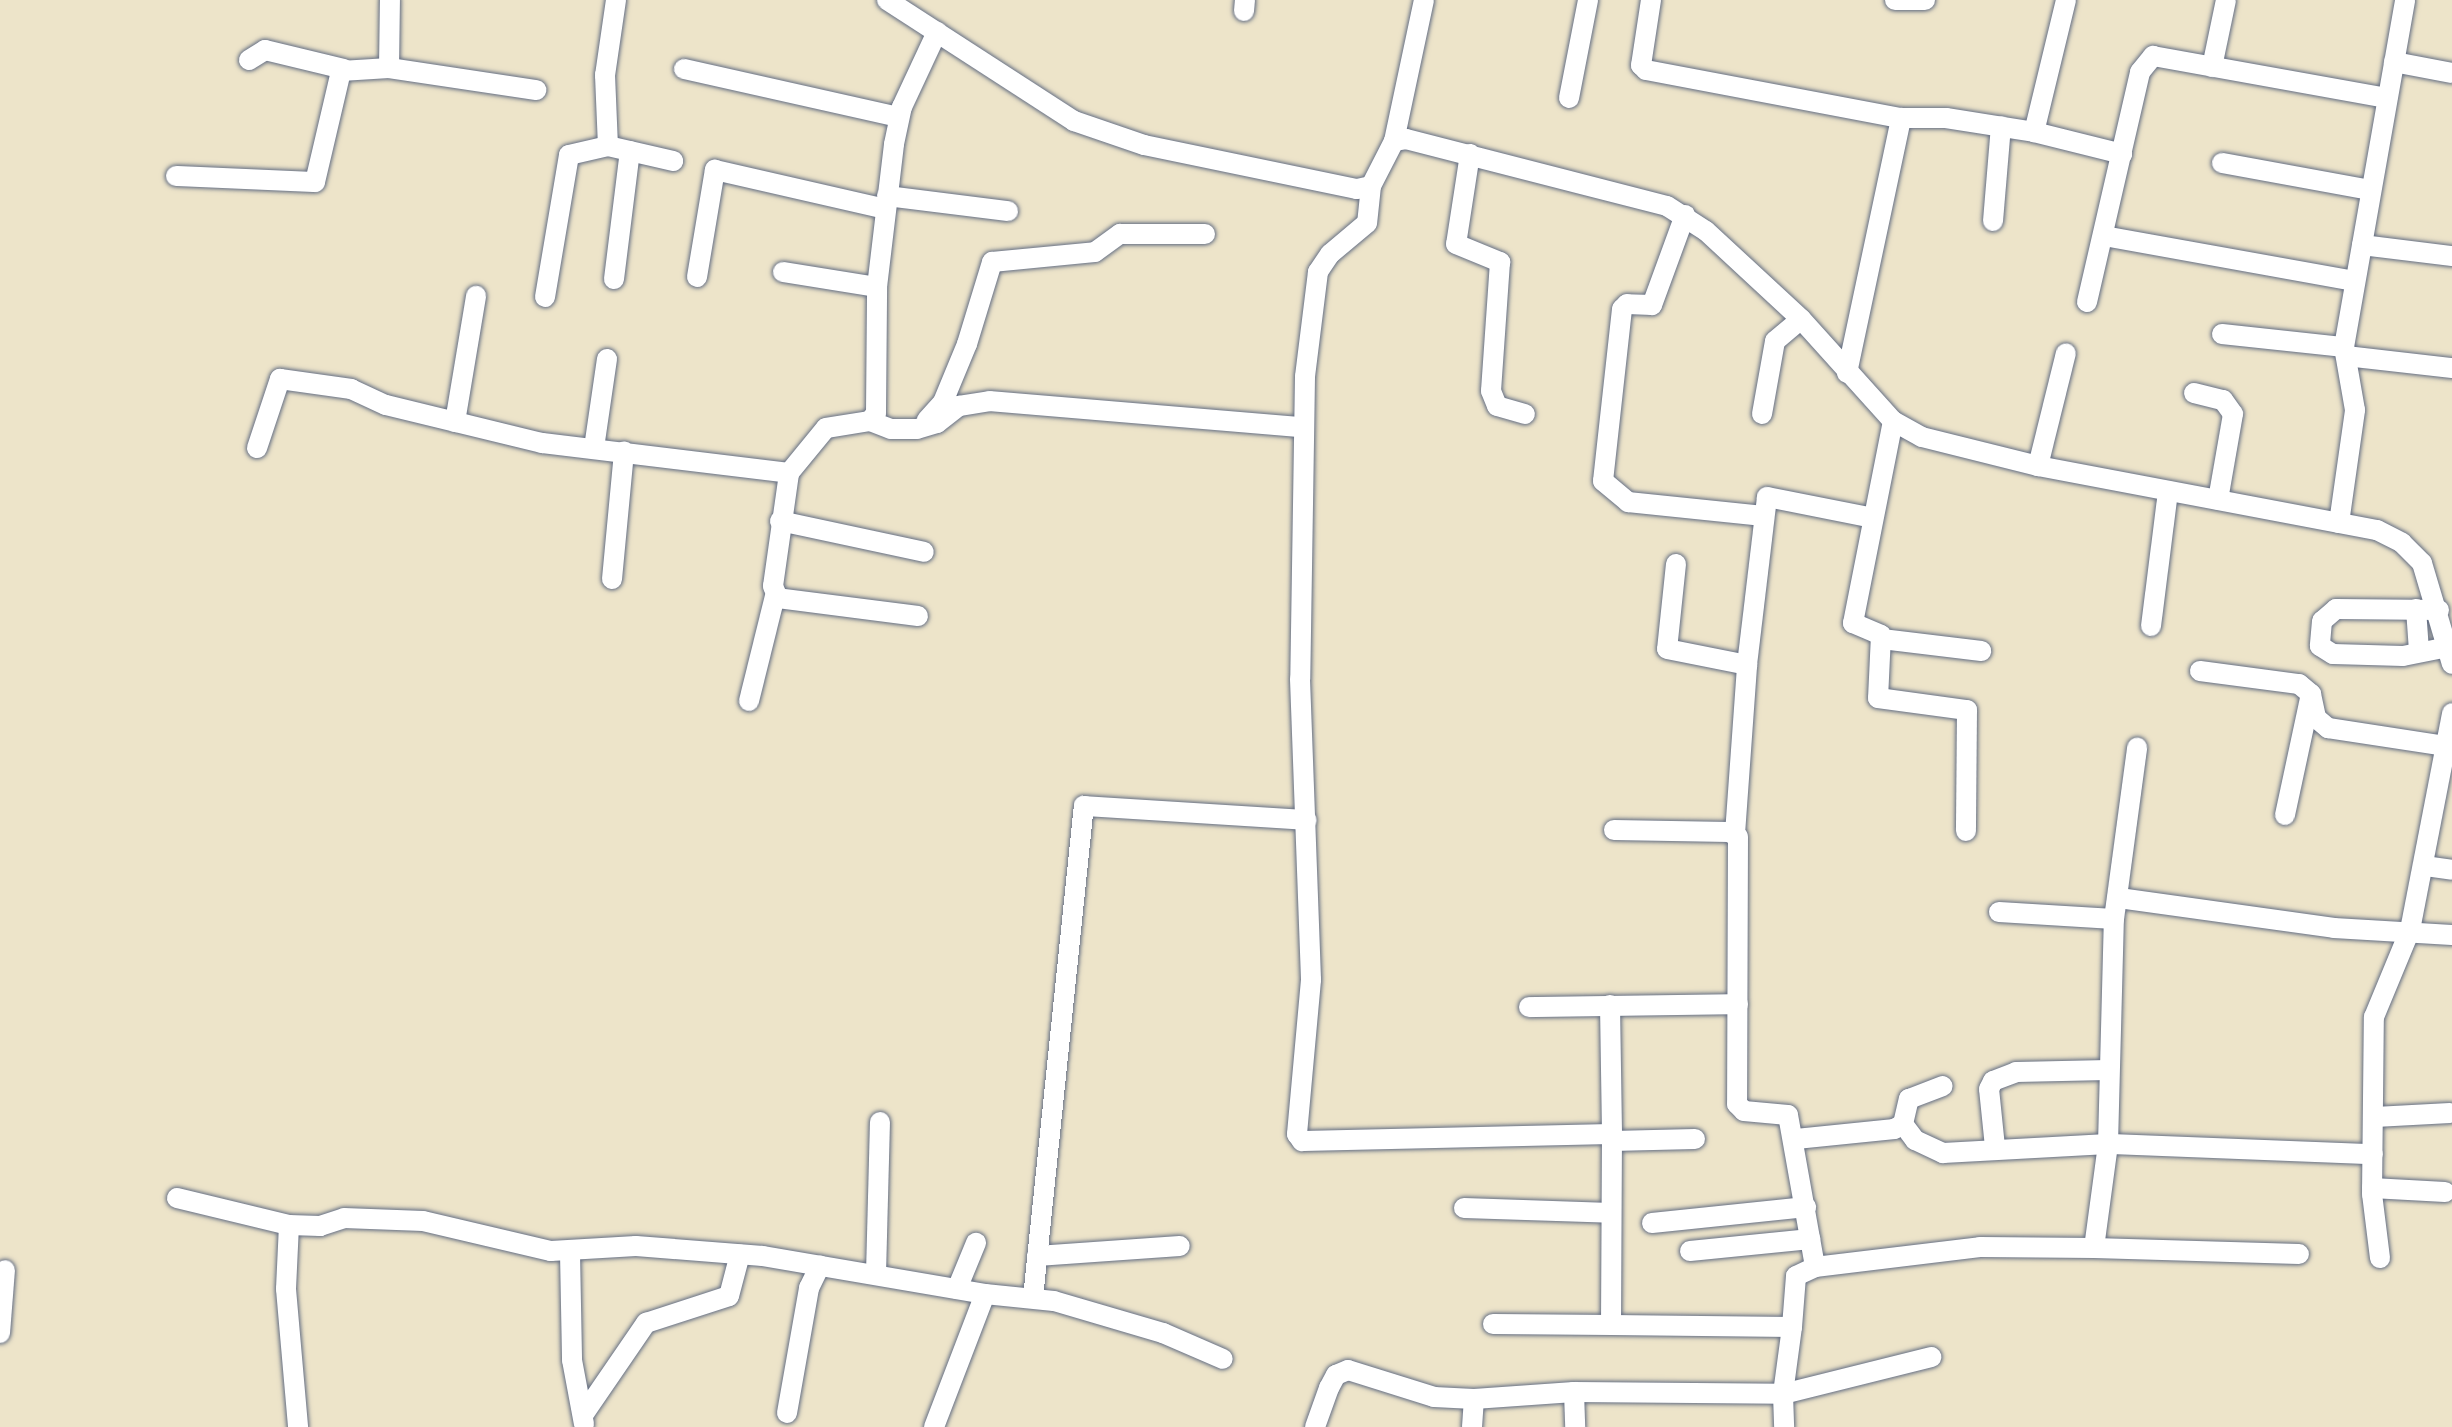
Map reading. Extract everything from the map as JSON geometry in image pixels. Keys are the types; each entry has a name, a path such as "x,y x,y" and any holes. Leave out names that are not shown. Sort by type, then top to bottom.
{"street":[{"path":"389,68 390,0"},
{"path":"608,146 605,75 616,0"},
{"path":"887,0 1099,132 1357,189 1371,186"},
{"path":"1424,0 1394,141 1371,186 1367,223 1330,254 1318,272 1301,427 1300,679 1311,980 1299,1138 1695,1139"},
{"path":"1569,98 1588,0"},
{"path":"1651,0 1641,65 1646,70 1901,118 2001,126 2122,154"},
{"path":"1895,0 1924,4 1925,0"},
{"path":"2034,132 2066,0"},
{"path":"2212,67 2226,0"},
{"path":"2339,523 2355,410 2345,351 2405,0"},
{"path":"879,424 876,413 877,287 886,203 899,117 937,32"},
{"path":"249,60 268,50 344,69 389,68 536,90"},
{"path":"2087,302 2145,62 2153,56 2387,98"},
{"path":"2394,62 2452,73"},
{"path":"176,176 315,182 344,69"},
{"path":"684,69 899,117"},
{"path":"1847,373 1901,118"},
{"path":"1993,221 2001,126"},
{"path":"1394,141 1470,154 1615,189 1685,215 1801,319 1893,421 1922,437 2038,466 2377,530 2402,543 2422,563 2439,610 2450,655 2419,651 2403,656 2333,654 2320,646 2322,621 2336,609 2439,610"},
{"path":"545,297 569,155 608,146 673,161"},
{"path":"614,279 630,151"},
{"path":"1470,154 1456,244 1500,262 1492,398 1497,406 1525,414"},
{"path":"2222,163 2371,190"},
{"path":"697,277 715,170 886,203 1008,211"},
{"path":"1685,215 1652,305 1627,304 1622,309 1603,481 1628,502 1763,516"},
{"path":"749,701 775,596 780,521 789,473 826,428 928,420 939,411 967,344 992,262 1095,252 1120,234 1205,234"},
{"path":"2104,236 2355,281"},
{"path":"2362,245 2452,256"},
{"path":"783,272 877,287"},
{"path":"455,422 476,296"},
{"path":"1762,414 1775,341 1801,319"},
{"path":"2222,334 2452,368"},
{"path":"2038,466 2066,353"},
{"path":"594,448 607,359"},
{"path":"257,448 280,379 351,389 379,403 542,443 789,473"},
{"path":"2194,393 2223,400 2233,414 2218,500"},
{"path":"879,424 927,427 959,406 990,401 1301,427"},
{"path":"1893,421 1853,618 1855,627 1882,639 1981,651"},
{"path":"612,579 624,452"},
{"path":"2151,626 2168,491"},
{"path":"1815,1267 1796,1139 1784,1112 1744,1111 1737,1104 1735,834 1747,665 1767,497 1873,518"},
{"path":"780,521 924,552"},
{"path":"1676,564 1667,649 1747,665"},
{"path":"775,596 918,616"},
{"path":"2416,609 2419,651"},
{"path":"1882,639 1878,698 1964,708 1969,715 1966,831"},
{"path":"2200,671 2299,684 2311,694 2316,718 2328,728 2445,746"},
{"path":"2285,815 2311,694"},
{"path":"2380,1258 2372,1188 2377,1003 2410,930 2425,866 2452,713"},
{"path":"2094,1248 2108,1144 2114,919 2137,748"},
{"path":"1033,1298 1084,806 1307,820"},
{"path":"1614,830 1735,834"},
{"path":"2425,866 2452,870"},
{"path":"2119,898 2334,928 2410,930 2452,935"},
{"path":"1999,912 2114,919"},
{"path":"1529,1007 1738,1004"},
{"path":"1610,1005 1611,1325"},
{"path":"1995,1147 1989,1089 1993,1081 2016,1072 2108,1070"},
{"path":"1903,1124 1909,1099 1943,1086"},
{"path":"2375,1117 2450,1113"},
{"path":"876,1274 880,1122"},
{"path":"1796,1139 1886,1132 1903,1124"},
{"path":"1903,1124 1915,1140 1943,1153 1995,1147 2108,1144 2373,1154"},
{"path":"2372,1188 2445,1192"},
{"path":"177,1198 289,1225 320,1226 358,1218 423,1221 570,1253 636,1246 740,1254 820,1265 985,1294 1033,1298 1163,1333 1223,1359"},
{"path":"1652,1223 1806,1207"},
{"path":"1464,1208 1611,1213"},
{"path":"289,1225 286,1289 298,1427"},
{"path":"1690,1251 1810,1239"},
{"path":"957,1289 976,1243"},
{"path":"1037,1256 1180,1246"},
{"path":"1784,1427 1783,1394 1796,1276 1815,1267 1980,1247 2299,1254"},
{"path":"570,1253 572,1360 583,1421"},
{"path":"583,1421 646,1323 729,1296 740,1254"},
{"path":"787,1413 809,1288 820,1265"},
{"path":"0,1333 5,1270"},
{"path":"934,1427 985,1294"},
{"path":"1493,1324 1792,1327"},
{"path":"1315,1427 1336,1375 1348,1370 1434,1397 1474,1399 1574,1392 1783,1394 1931,1357"},
{"path":"1574,1392 1575,1427"},
{"path":"1472,1427 1474,1399"}]}
